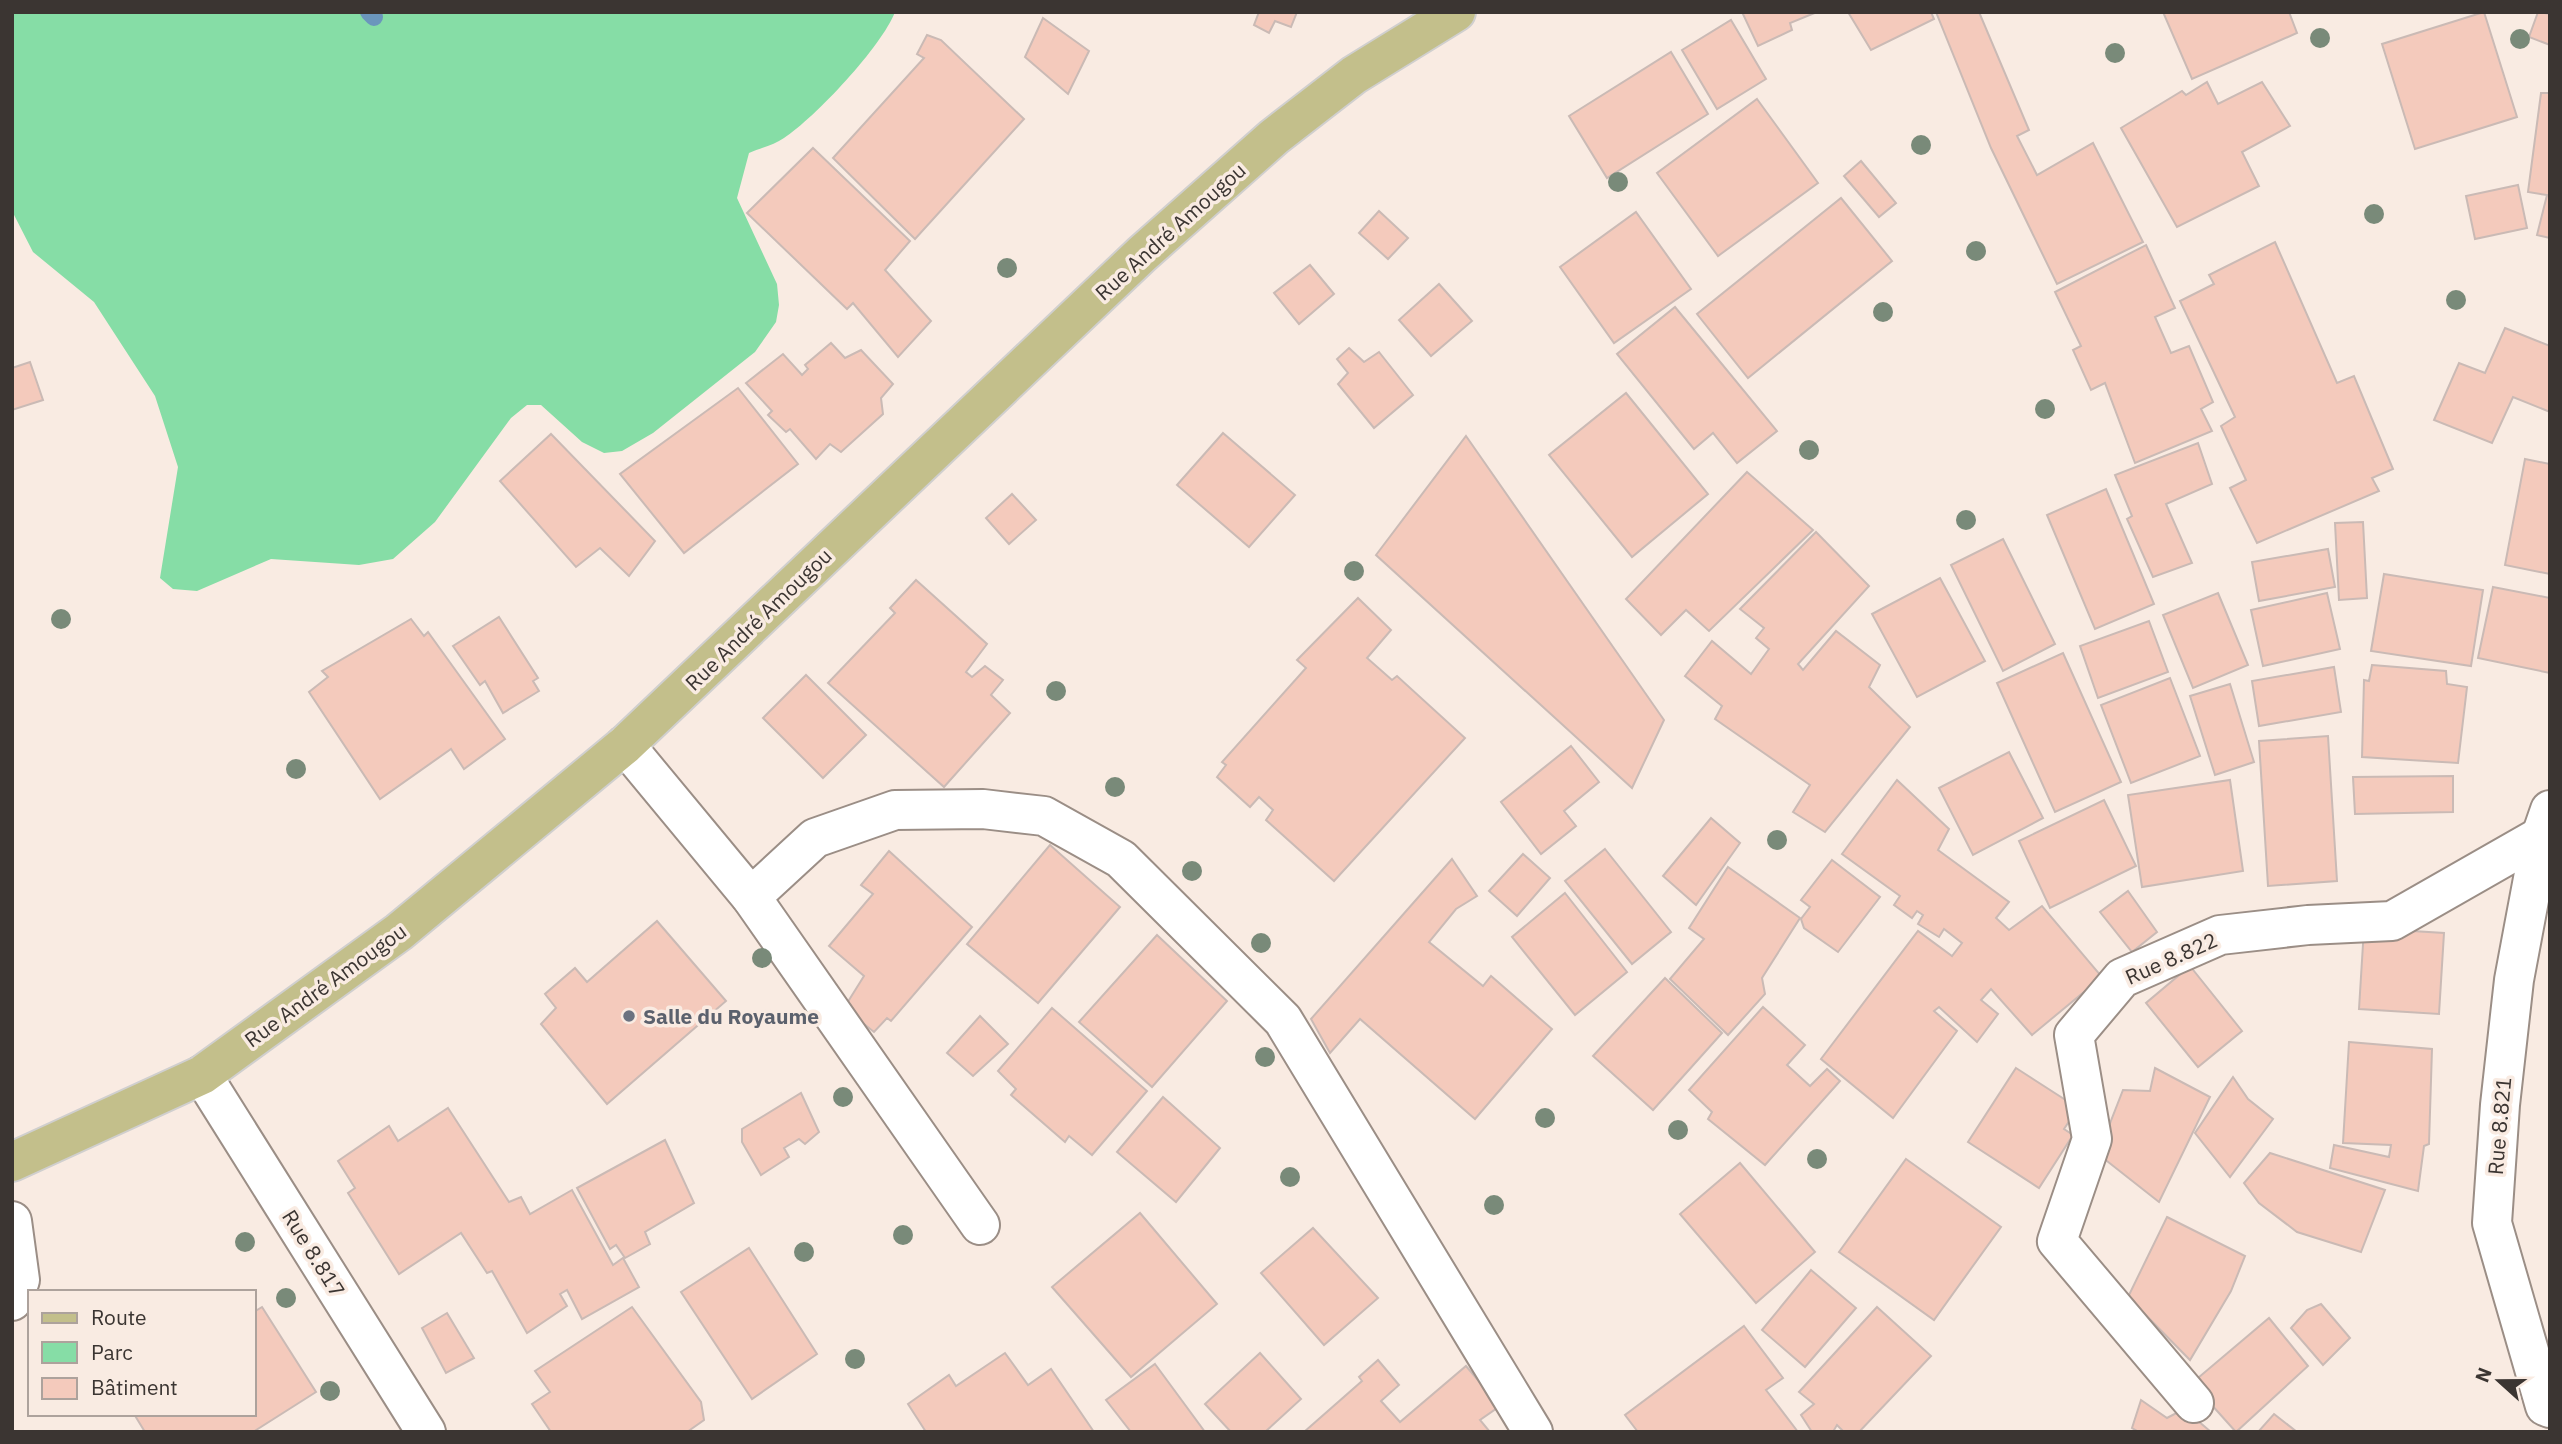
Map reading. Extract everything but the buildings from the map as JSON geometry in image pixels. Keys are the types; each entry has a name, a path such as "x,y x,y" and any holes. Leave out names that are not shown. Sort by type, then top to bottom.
{"main road":[{"name":"Rue André Amougou","path":"12,1163 202,1074 399,932 625,745 1142,254 1274,137 1354,75 1457,12"}],"street":[{"path":"625,745 751,897 980,1225"},
{"path":"751,897 814,838 895,810 983,808 1044,816 1121,859 1283,1020 1534,1432"},
{"name":"Rue 8.822","path":"2194,1403 2057,1241 2092,1139 2074,1035 2122,978 2220,935 2308,925 2392,921 2545,823"},
{"name":"Rue 8.821","path":"2545,823 2514,981 2500,1105 2492,1223 2545,1406 2550,1408"},
{"name":"Rue 8.817","path":"202,1074 426,1432"},
{"path":"12,1221 20,1280 12,1301"}],"green space":[{"path":"12,12 895,12 862,62 813,115 780,140 749,153 737,198 777,284 779,305 776,322 755,352 653,433 622,451 604,453 582,442 541,405 527,405 511,418 435,522 393,559 359,565 271,559 197,591 173,589 160,578 178,467 155,396 94,302 33,252 12,211"}],"waterway":[{"path":"369,12 374,17"}],"place":[{"name":"Salle du Royaume","path":"629,1016"}]}
